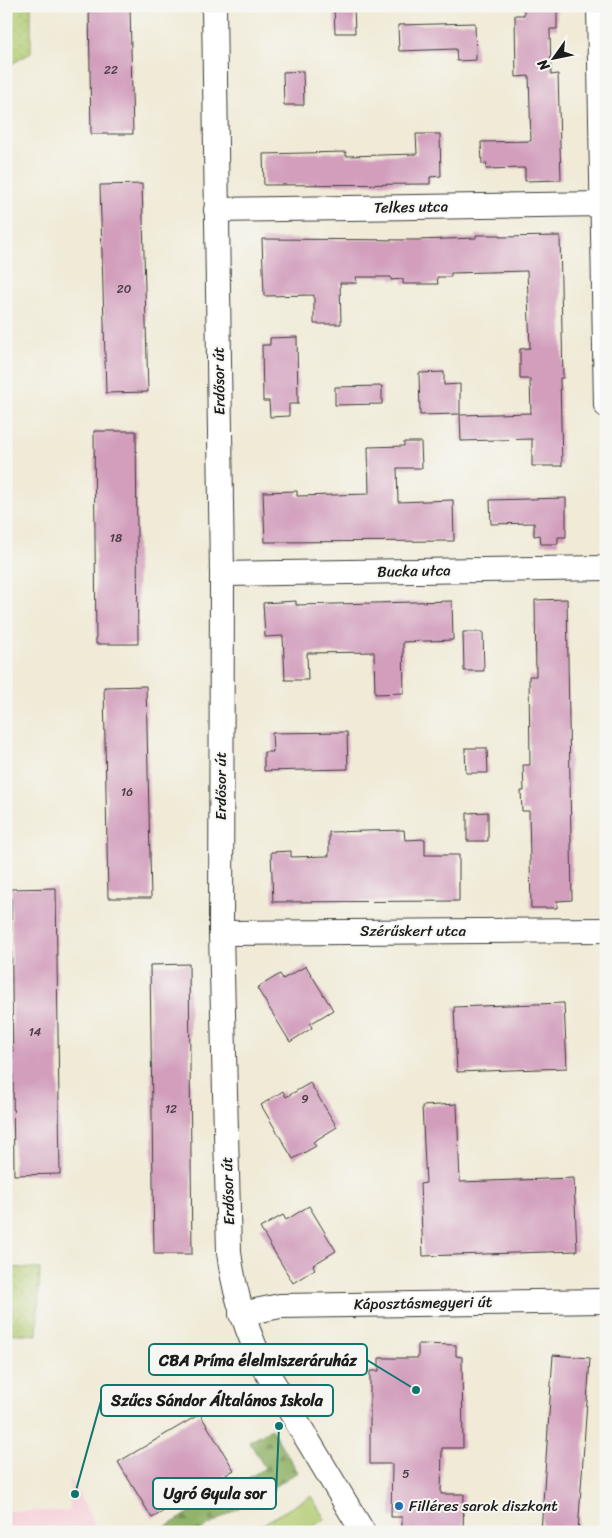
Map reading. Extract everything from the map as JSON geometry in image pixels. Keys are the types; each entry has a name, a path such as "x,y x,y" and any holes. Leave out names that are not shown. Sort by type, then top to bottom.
{"street":[{"name":"Erdősor út","path":"214,6 222,574 221,933 229,1252 233,1284 241,1314 265,1369 363,1532"},
{"path":"599,6 604,204 606,405"},
{"name":"Telkes utca","path":"216,210 604,204"},
{"name":"Bucka utca","path":"222,574 606,568"},
{"name":"Szérűskert utca","path":"221,933 606,930"},
{"name":"Káposztásmegyeri út","path":"241,1314 280,1306 606,1301"}],"shaded area":[{"path":"6,1478 7,1511 70,1511 70,1478 99,1532 6,1532"}],"green space":[{"path":"6,6 31,6 31,53 6,67"},
{"path":"6,1267 40,1269 37,1335 6,1333"},
{"path":"271,1429 298,1472 198,1532 157,1532 265,1468 249,1441"},
{"path":"311,1496 325,1519 304,1532 249,1532"}],"building":[{"path":"89,6 130,6 133,134 91,134"},
{"path":"334,6 354,6 355,33 335,33"},
{"path":"524,6 557,6 557,29 550,29 551,75 558,74 561,180 525,181 525,168 486,169 487,163 482,164 481,142 531,141 529,76 516,77 515,15 524,15"},
{"path":"475,23 476,60 457,61 456,49 399,51 398,25"},
{"path":"303,71 304,105 284,105 283,72"},
{"path":"416,134 440,134 441,176 430,177 430,184 264,185 263,154 346,152 346,156 417,154"},
{"path":"142,184 148,392 106,393 100,185"},
{"path":"476,235 500,235 500,237 560,236 563,378 560,378 562,466 532,466 532,439 461,441 460,415 531,413 530,379 520,379 520,349 530,348 527,271 451,273 451,277 437,277 438,284 403,284 403,279 391,280 391,277 356,277 357,283 340,283 341,324 314,324 314,295 264,296 262,239 416,240 476,238"},
{"path":"297,337 298,404 289,404 289,416 270,417 269,401 263,401 262,345 270,345 270,338"},
{"path":"444,372 444,385 460,384 460,414 420,415 419,373"},
{"path":"382,386 382,404 335,405 335,387"},
{"path":"94,431 136,431 138,644 96,644"},
{"path":"404,442 421,442 422,468 397,468 398,502 453,500 454,541 265,542 263,492 297,491 297,496 369,494 368,447 404,446"},
{"path":"566,498 566,537 558,537 558,544 541,544 540,535 534,536 534,523 491,524 490,500"},
{"path":"567,599 572,900 557,901 557,908 531,908 529,811 522,811 521,791 524,791 523,765 530,765 529,676 536,676 535,600"},
{"path":"296,601 296,605 452,601 453,640 403,642 404,693 375,694 374,652 307,653 308,680 285,680 283,636 265,637 263,603"},
{"path":"463,632 483,632 484,671 464,671"},
{"path":"146,686 151,898 108,898 104,687"},
{"path":"347,732 348,769 264,771 264,752 273,752 272,733"},
{"path":"465,748 487,748 488,773 466,773"},
{"path":"488,812 488,841 467,841 467,813"},
{"path":"404,830 405,840 425,839 425,855 459,855 459,901 273,902 271,852 291,851 291,857 329,856 329,832"},
{"path":"56,888 60,1174 14,1175 11,889"},
{"path":"189,964 192,1254 154,1254 150,965"},
{"path":"306,966 333,1010 310,1024 312,1028 290,1042 257,988 280,974 283,979"},
{"path":"564,1003 567,1068 457,1072 454,1007"},
{"path":"310,1083 337,1127 313,1142 316,1146 293,1159 261,1105 283,1091 286,1097"},
{"path":"457,1104 460,1182 574,1178 577,1251 423,1256 420,1184 426,1183 422,1106"},
{"path":"309,1206 336,1251 313,1265 315,1269 293,1283 260,1228 283,1215 286,1220"},
{"path":"418,1344 456,1345 456,1356 462,1357 463,1448 442,1448 441,1494 464,1494 463,1532 402,1532 402,1517 391,1517 392,1464 370,1464 370,1371 379,1371 379,1358 418,1358"},
{"path":"553,1355 590,1358 578,1532 541,1532"},
{"path":"200,1414 234,1470 152,1518 118,1462"}],"place":[{"name":"CBA Príma élelmiszeráruház","path":"416,1390"},
{"name":"Ugró Gyula sor","path":"279,1426"},
{"name":"Szűcs Sándor Általános Iskola","path":"75,1494"},
{"name":"Filléres sarok diszkont","path":"399,1506"}]}
